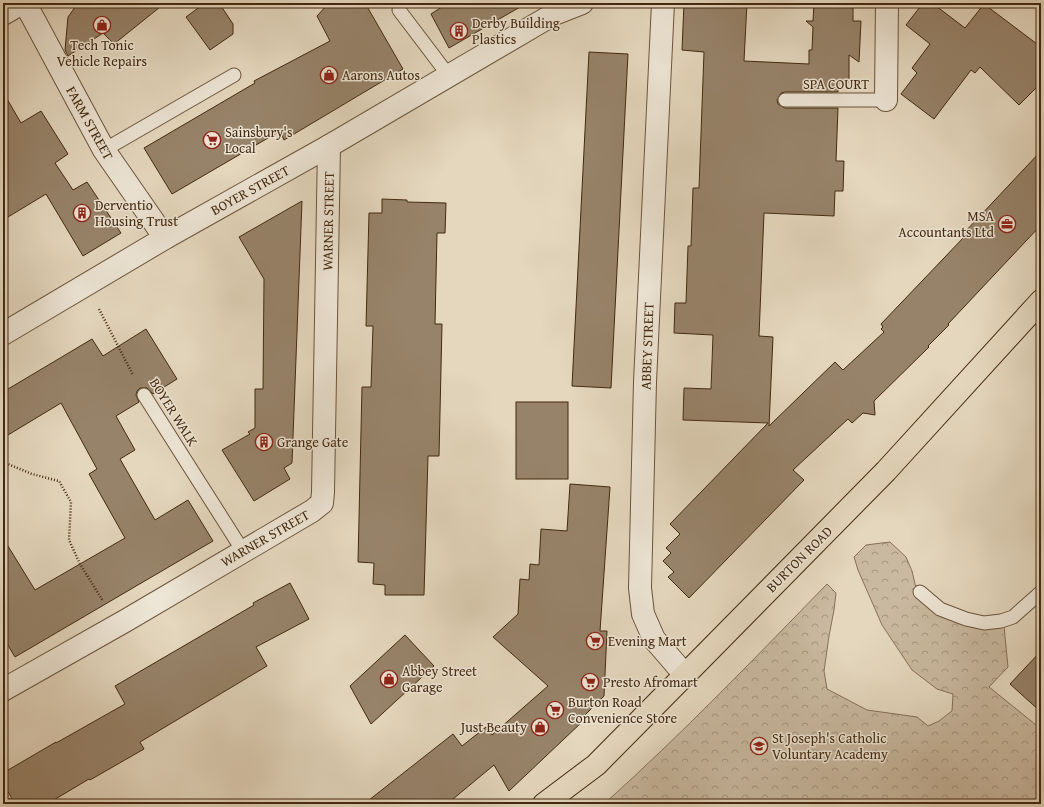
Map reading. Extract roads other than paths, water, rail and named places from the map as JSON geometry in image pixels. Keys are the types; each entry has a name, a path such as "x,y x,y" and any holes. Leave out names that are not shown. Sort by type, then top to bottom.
{"main road":[{"name":"BURTON ROAD","path":"544,804 596,765 685,675 886,471 1041,301"}],"street":[{"path":"3,14 24,3"},
{"name":"FARM STREET","path":"24,3 104,150 165,238"},
{"name":"BOYER STREET","path":"3,334 165,238 329,146 449,76 549,9 582,3"},
{"name":"ABBEY STREET","path":"663,3 646,374 640,588 643,614 654,639 685,675"},
{"path":"886,100 887,3"},
{"name":"WARNER STREET","path":"3,690 125,621 312,511 322,503 324,492 329,146"}],"lane":[{"path":"399,10 449,76"},
{"path":"104,150 234,75"},
{"name":"SPA COURT","path":"785,100 886,100"},
{"name":"BOYER WALK","path":"144,395 243,551"},
{"path":"920,592 940,609 966,619 984,623 1001,621 1013,617 1041,592"}],"place":[{"name":"Tech Tonic Vehicle Repairs","path":"102,25"},
{"name":"Derby Building Plastics","path":"459,31"},
{"name":"Aarons Autos","path":"329,75"},
{"name":"Sainsbury's Local","path":"212,140"},
{"name":"Derventio Housing Trust","path":"82,213"},
{"name":"MSA Accountants Ltd","path":"1007,224"},
{"name":"Grange Gate","path":"264,442"},
{"name":"Evening Mart","path":"595,641"},
{"name":"Abbey Street Garage","path":"389,679"},
{"name":"Presto Afromart","path":"590,682"},
{"name":"Burton Road Convenience Store","path":"555,710"},
{"name":"Just Beauty","path":"540,727"},
{"name":"St Joseph's Catholic Voluntary Academy","path":"759,746"}]}
